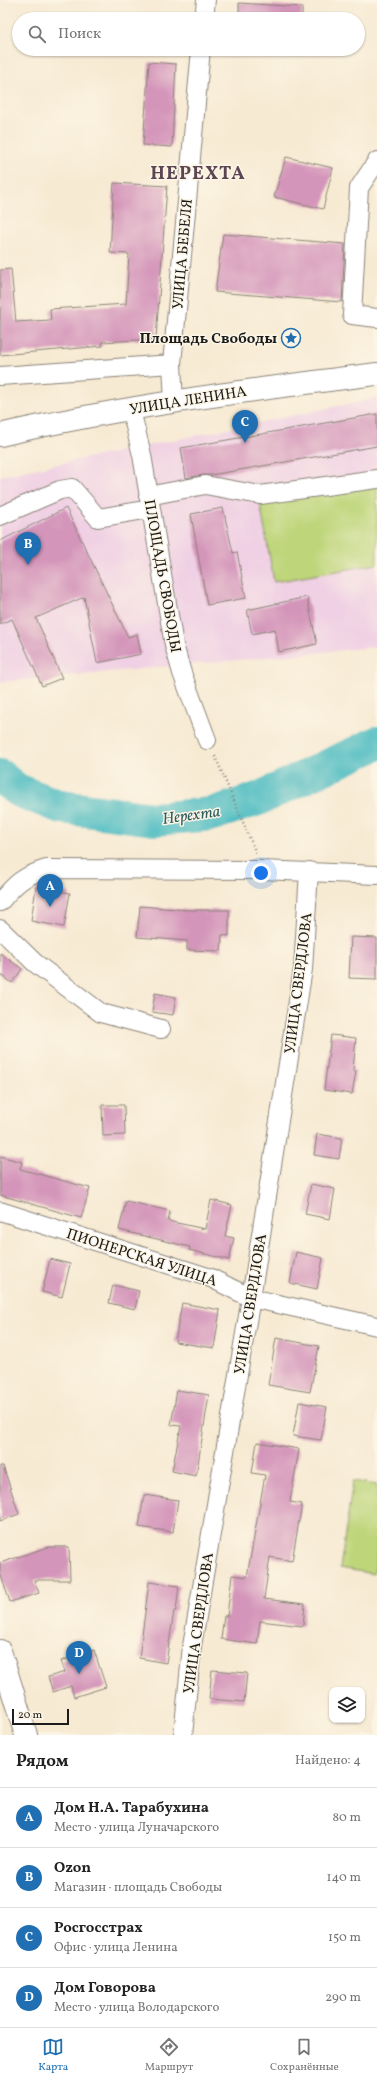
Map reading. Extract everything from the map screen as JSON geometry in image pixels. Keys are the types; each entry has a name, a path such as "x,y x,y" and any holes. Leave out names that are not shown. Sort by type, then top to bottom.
{"main road":[{"name":"УЛИЦА ЛЕНИНА","path":"0,435 60,421 236,392 377,374"},
{"path":"0,1652 26,1735"}],"street":[{"path":"205,12 206,0"},
{"name":"УЛИЦА БЕБЕЛЯ","path":"174,403 172,364 200,56"},
{"path":"377,161 359,188 352,315 377,318"},
{"path":"0,376 172,364"},
{"name":"ПЛОЩАДЬ СВОБОДЫ","path":"131,410 142,455 174,645 182,673 207,740"},
{"path":"0,516 60,490 72,488 98,518 205,485 260,495 377,479"},
{"path":"0,902 17,882 30,874 46,869 309,871 377,875"},
{"name":"УЛИЦА СВЕРДЛОВА","path":"183,1735 192,1646 251,1298 303,969 309,871"},
{"path":"0,929 35,963 101,1013 161,1029"},
{"name":"ПИОНЕРСКАЯ УЛИЦА","path":"0,1211 211,1278 251,1298 377,1326"}],"path":[{"path":"207,740 252,841"}],"shaded area":[{"path":"377,398 377,647 0,682 0,476"}],"green space":[{"path":"377,485 377,564 274,582 260,503"},
{"path":"353,1481 377,1485 377,1556 374,1574 340,1568"}],"building":[{"path":"239,3 302,7 302,12 239,12"},
{"path":"149,62 176,64 172,147 143,145"},
{"path":"286,157 333,168 323,209 274,197"},
{"path":"114,183 167,186 156,339 102,342 103,346 0,355 0,270 11,269 16,322 51,320 50,309 126,304 129,254 110,253"},
{"path":"223,234 345,244 342,302 215,292"},
{"path":"377,414 377,446 186,478 181,448"},
{"path":"66,508 128,637 137,634 141,654 97,663 84,597 36,618 62,678 42,686 12,619 0,624 0,541"},
{"path":"223,508 233,553 237,552 246,598 207,605 191,514"},
{"path":"307,597 317,644 279,652 275,629 252,634 247,610"},
{"path":"36,887 70,893 64,927 31,921"},
{"path":"140,906 188,910 229,910 229,936 222,935 221,951 187,950 187,941 137,937"},
{"path":"351,937 377,938 377,979 349,978"},
{"path":"0,953 22,969 12,983 0,974"},
{"path":"155,993 176,997 173,1015 152,1012"},
{"path":"331,1035 356,1038 353,1070 356,1071 352,1094 324,1090"},
{"path":"102,1105 124,1105 125,1135 103,1136"},
{"path":"317,1134 342,1138 339,1159 314,1155"},
{"path":"0,1156 22,1162 20,1169 90,1188 81,1218 0,1195"},
{"path":"311,1184 335,1189 330,1219 305,1214"},
{"path":"211,1200 232,1205 225,1236 234,1238 229,1260 189,1250 190,1247 119,1230 126,1201 170,1211 168,1221 205,1229"},
{"path":"296,1252 323,1258 317,1289 290,1283"},
{"path":"50,1259 70,1264 62,1297 42,1292"},
{"path":"113,1285 139,1291 135,1309 109,1303"},
{"path":"182,1303 220,1310 214,1348 175,1342"},
{"path":"276,1338 319,1346 310,1392 268,1385"},
{"path":"177,1390 209,1395 196,1476 172,1471 181,1426 171,1425"},
{"path":"299,1402 327,1407 321,1440 293,1436"},
{"path":"257,1442 299,1449 290,1502 302,1504 292,1561 270,1557 264,1599 305,1604 303,1626 260,1621 257,1644 221,1639 224,1616 227,1616 232,1575 247,1577 265,1475 252,1473"},
{"path":"0,1466 3,1466 19,1514 0,1521"},
{"path":"144,1495 178,1500 173,1532 139,1527"},
{"path":"48,1547 69,1547 70,1580 34,1580 39,1593 10,1602 0,1573 0,1563"},
{"path":"149,1582 179,1586 176,1611 174,1611 166,1663 139,1658"},
{"path":"94,1650 106,1687 74,1697 71,1686 53,1692 48,1677 65,1672 61,1661"},
{"path":"212,1670 247,1673 244,1702 209,1699"}],"waterway":[{"name":"Нерехта","path":"0,776 17,790 61,807 154,819 212,814 258,799 377,743"}],"place":[{"name":"Площадь Свободы","path":"291,338"},
{"name":"Росгосстрах","path":"245,443"},
{"name":"Ozon","path":"28,565"},
{"name":"Дом Н.А. Тарабухина","path":"50,907"},
{"name":"Дом Говорова","path":"79,1674"}],"district":[{"name":"НЕРЕХТА","path":"198,172"}]}
